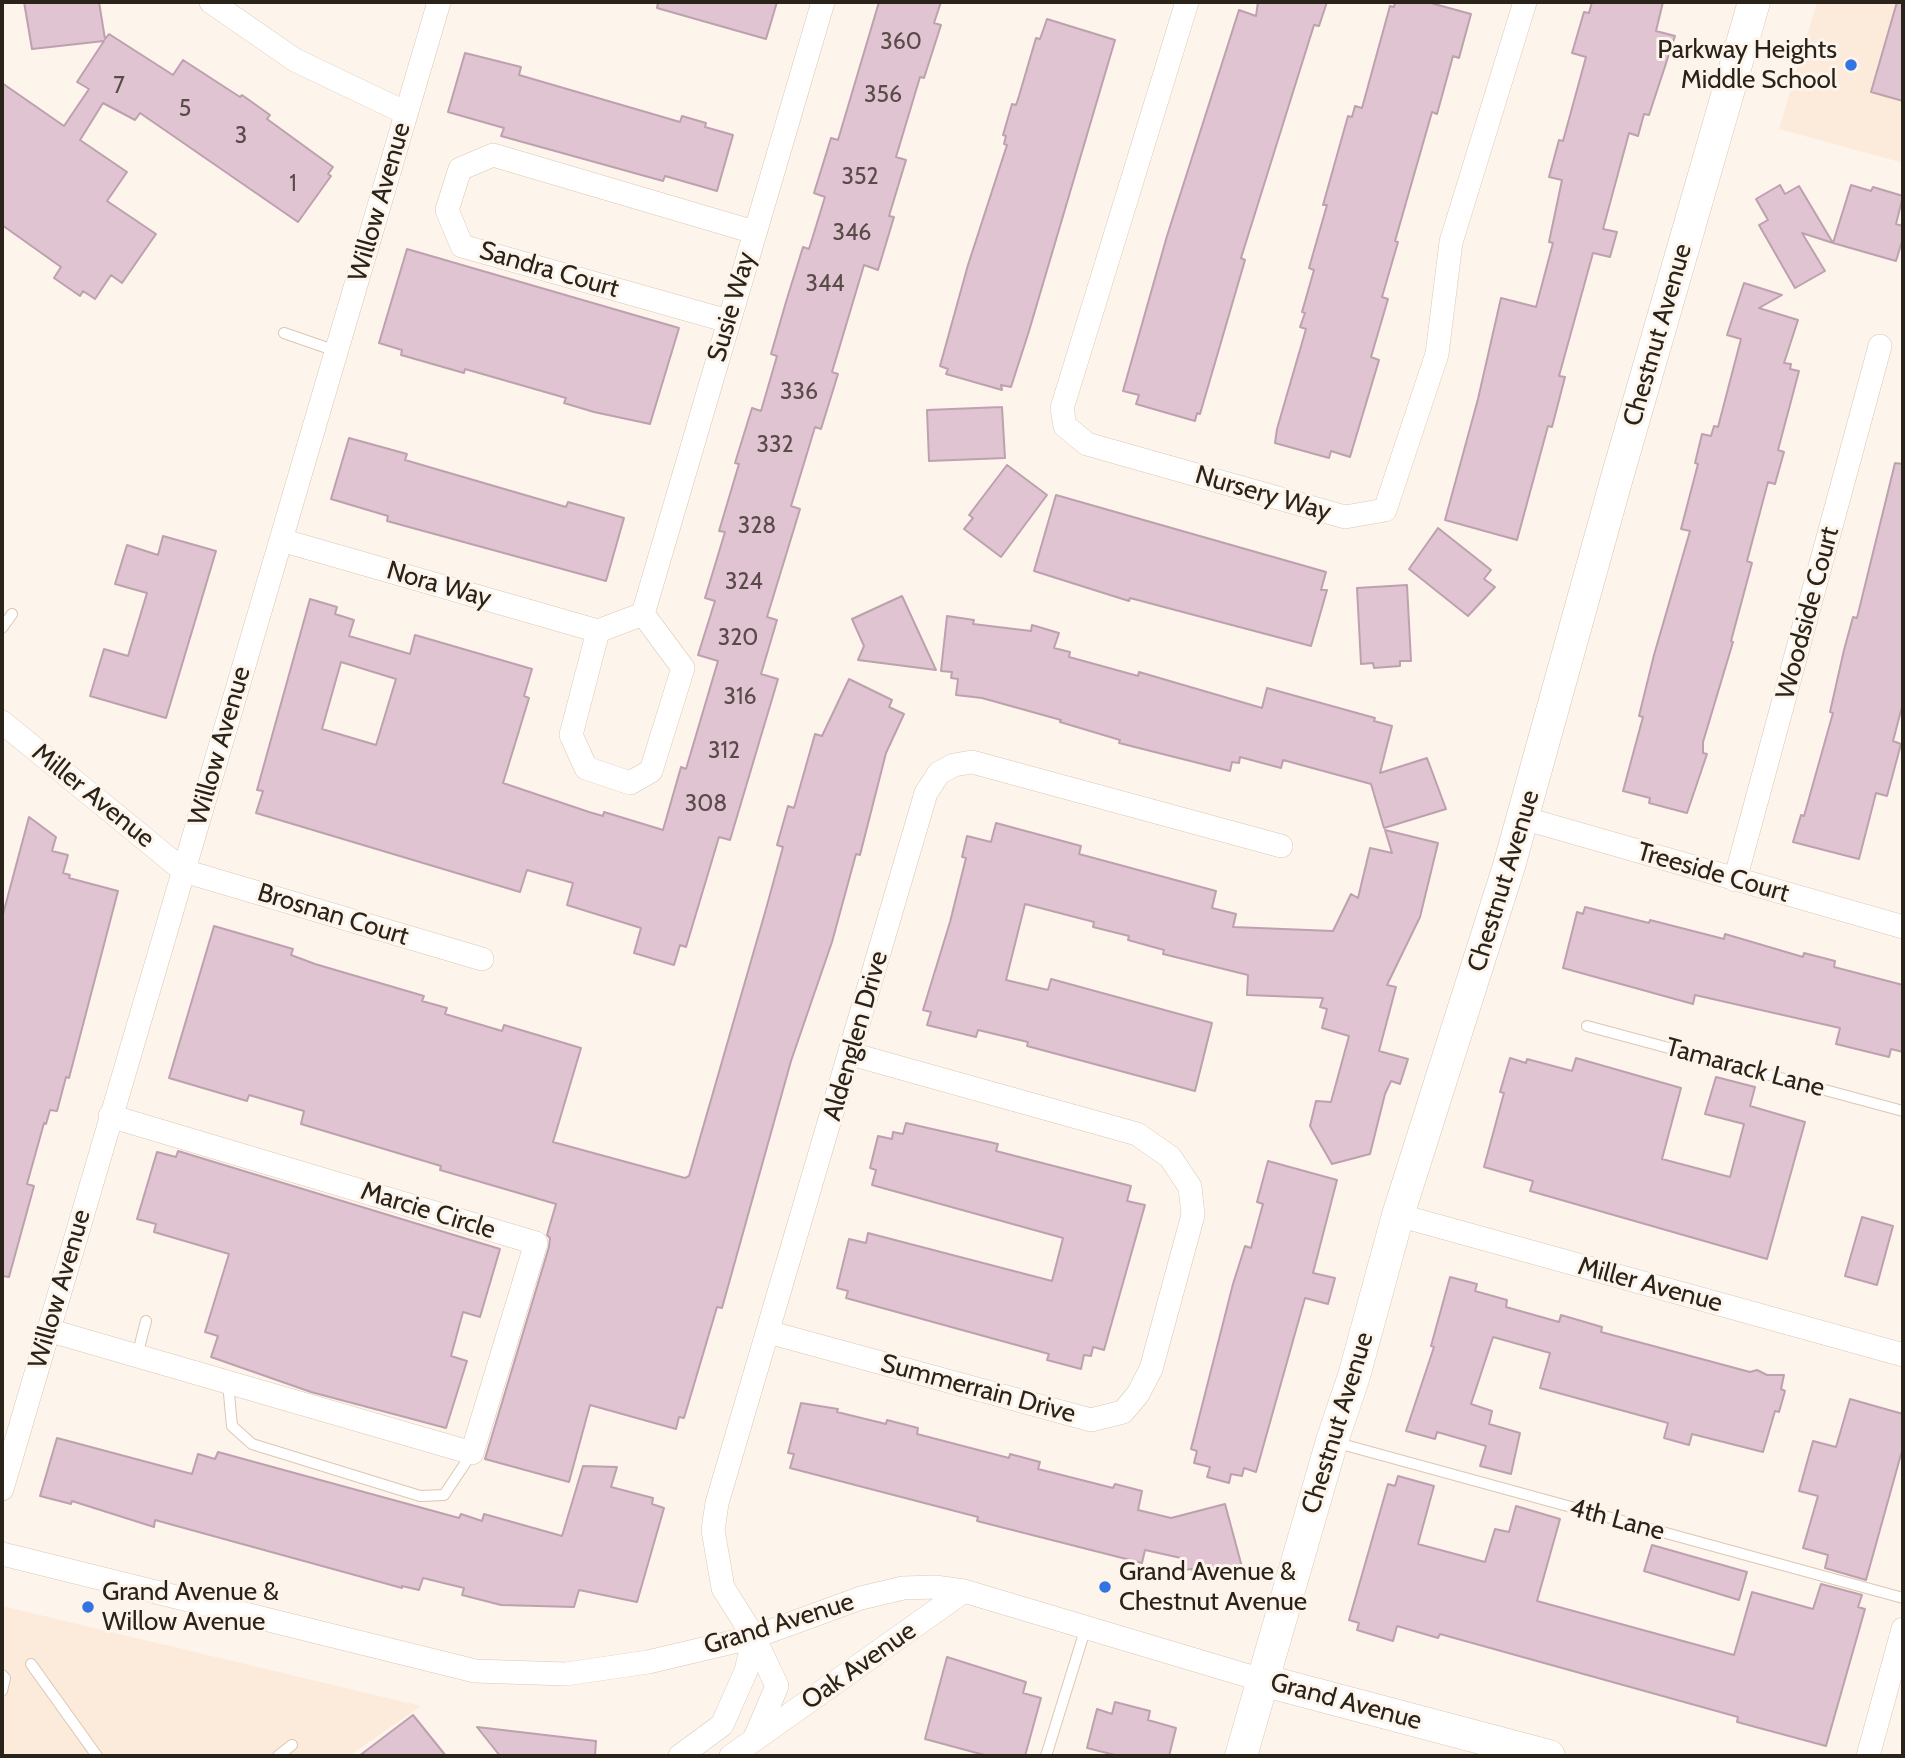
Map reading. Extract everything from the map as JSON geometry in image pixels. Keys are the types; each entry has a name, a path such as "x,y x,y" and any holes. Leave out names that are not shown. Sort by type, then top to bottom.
{"main road":[{"name":"Chestnut Avenue","path":"1241,1756 1332,1441 1354,1376 1398,1215 1523,818 1616,481 1754,2"},
{"name":"Grand Avenue","path":"1262,1680 1549,1756"}],"street":[{"path":"211,2 295,60 406,113"},
{"name":"Willow Avenue","path":"2,1489 439,2"},
{"name":"Susie Way","path":"643,614 823,2"},
{"name":"Nursery Way","path":"1187,2 1062,408 1065,426 1087,444 1345,517 1385,510 1437,354 1451,242 1525,2"},
{"name":"Sandra Court","path":"727,321 462,246 447,210 460,169 493,155 754,232"},
{"name":"Woodside Court","path":"1735,880 1881,346"},
{"name":"Nora Way","path":"281,540 598,631"},
{"path":"643,614 683,668 651,771 630,783 586,768 571,734 598,631 643,614"},
{"name":"Miller Avenue","path":"2,722 184,871"},
{"name":"Aldenglen Drive","path":"754,1637 723,1588 713,1530 717,1503 926,793 940,774 954,765 972,762 992,765 1281,846"},
{"name":"Treeside Court","path":"1523,818 1903,927"},
{"name":"Brosnan Court","path":"184,871 482,959"},
{"name":"Summerrain Drive","path":"768,1332 1091,1420 1123,1412 1138,1394 1151,1369 1193,1215 1190,1187 1170,1157 1137,1133 851,1054"},
{"name":"Marcie Circle","path":"110,1116 536,1243 472,1453"},
{"name":"Miller Avenue","path":"1398,1215 1903,1355"},
{"path":"48,1330 472,1453"},
{"name":"Grand Avenue","path":"2,1553 475,1671 566,1674 648,1662 754,1637 861,1598 902,1588 935,1587 964,1591 1262,1680"},
{"name":"Oak Avenue","path":"731,1756 964,1591"},
{"path":"1868,1756 1903,1629"},
{"path":"680,1756 722,1725 746,1671 754,1637"},
{"name":"Oak Avenue","path":"754,1637 777,1686 754,1740"}],"lane":[{"path":"284,333 336,351"},
{"path":"2,628 12,614"},
{"name":"Tamarack Lane","path":"1587,1026 1903,1111"},
{"path":"137,1356 146,1321"},
{"name":"Marcie Circle","path":"228,1382 232,1426 252,1444 420,1496 444,1496 472,1453"},
{"name":"4th Lane","path":"1332,1441 1903,1598"},
{"path":"1046,1756 1086,1627"},
{"path":"31,1664 97,1756"},
{"path":"2,1675 5,1678 2,1691"},
{"path":"278,1756 292,1745"}],"shaded area":[{"name":"Parkway Heights Middle School","path":"1817,2 1903,2 1903,163 1779,129"},
{"path":"2,1606 421,1706 349,1756 2,1756"}],"building":[{"path":"24,2 99,2 105,39 109,34 173,75 183,60 240,97 242,95 270,115 267,119 333,167 328,174 331,176 298,222 140,113 135,120 103,103 80,140 127,172 107,201 156,234 122,283 111,275 95,299 83,291 80,296 54,278 61,267 2,225 2,83 64,126 89,89 77,82 104,41 32,49"},
{"path":"658,2 777,2 766,39 657,8"},
{"path":"879,2 941,2 934,23 941,25 924,78 920,77 896,157 906,160 889,216 894,217 878,270 864,265 832,372 838,374 821,429 815,427 791,506 800,509 767,617 777,620 761,674 778,679 730,840 719,837 686,947 680,945 674,965 634,953 641,928 567,905 573,883 527,870 520,892 256,813 263,791 257,790 310,599 337,607 335,614 354,620 349,636 410,654 415,635 532,669 524,696 529,698 503,783 589,812 603,816 604,812 663,830 681,767 686,769 718,661 698,655 715,601 705,598 725,532 719,531 739,464 735,463 752,408 761,411 777,356 771,354 786,302 803,247 809,249 825,197 814,193 831,138 838,140","holes":["341,662 396,679 376,745 322,729"]},
{"path":"1258,2 1327,2 1319,26 1314,25 1241,258 1245,260 1200,414 1197,413 1195,421 1136,404 1139,395 1123,391 1167,236 1239,10 1256,16"},
{"path":"1395,2 1427,2 1471,14 1459,58 1453,56 1437,114 1432,112 1395,241 1398,242 1382,297 1388,299 1371,357 1379,360 1350,457 1331,451 1329,458 1275,443 1277,429 1306,329 1300,327 1305,313 1302,312 1314,270 1309,268 1327,205 1323,205 1348,116 1352,117 1355,106 1362,108 1390,6 1394,7"},
{"path":"1592,2 1663,2 1656,31 1675,36 1649,115 1644,114 1638,136 1629,133 1603,229 1617,232 1610,257 1593,253 1559,376 1565,377 1552,427 1548,426 1517,540 1445,520 1478,399 1501,298 1536,307 1553,243 1549,242 1562,180 1549,177 1559,140 1563,141 1586,57 1572,53 1584,12 1589,13"},
{"path":"1897,2 1903,3 1903,101 1871,92"},
{"path":"1047,19 1115,40 1011,387 1001,385 1002,390 946,374 948,369 940,366 968,265 1007,145 1004,144 1006,136 1003,135 1012,104 1016,105 1036,38 1040,39"},
{"path":"465,53 521,67 519,75 680,122 682,116 706,123 705,127 733,135 717,191 665,176 663,181 501,136 504,128 448,112"},
{"path":"1780,185 1785,194 1799,186 1833,243 1802,233 1825,271 1795,288 1759,225 1768,220 1756,199"},
{"path":"1851,185 1871,191 1873,187 1903,196 1896,224 1903,226 1903,238 1896,261 1833,243"},
{"path":"407,249 679,328 650,424 594,412 564,403 566,398 465,369 464,373 401,355 402,350 379,343"},
{"path":"1744,283 1782,295 1759,308 1798,320 1784,363 1791,364 1790,369 1799,371 1778,450 1784,452 1775,484 1768,482 1747,561 1752,563 1731,641 1733,642 1703,742 1703,753 1707,754 1687,813 1649,803 1650,798 1623,791 1643,717 1639,716 1654,655 1690,531 1681,529 1698,464 1695,463 1702,434 1711,436 1714,426 1718,427 1741,339 1727,335"},
{"path":"1002,407 1005,458 929,461 927,410"},
{"path":"349,438 407,454 405,460 566,507 568,502 624,518 606,581 387,521 388,516 331,499"},
{"path":"1895,463 1903,464 1903,703 1893,741 1901,744 1887,796 1876,793 1859,859 1793,842 1801,815 1804,816 1833,713 1830,712 1844,650 1853,617 1857,618"},
{"path":"1007,465 1047,495 1001,557 964,529 973,518 969,515"},
{"path":"1056,495 1326,572 1321,590 1327,590 1311,646 1130,598 1129,601 1034,571"},
{"path":"1438,528 1491,570 1484,579 1495,587 1468,616 1409,569"},
{"path":"163,536 216,551 166,718 90,696 104,649 128,656 147,593 115,584 127,545 158,555"},
{"path":"1407,585 1411,661 1400,661 1400,666 1374,668 1373,663 1361,664 1357,588"},
{"path":"902,596 936,670 858,660 864,646 852,619"},
{"path":"947,616 974,620 973,624 1031,631 1032,625 1059,633 1054,648 1070,652 1069,657 1138,676 1139,672 1262,708 1267,688 1375,718 1374,721 1392,726 1380,773 1427,758 1446,809 1384,828 1371,784 1283,760 1281,768 1240,757 1239,763 1232,762 1230,771 1119,743 1120,740 1060,722 1061,720 982,698 956,695 958,679 951,678 952,672 941,671"},
{"path":"849,679 892,700 889,707 904,714 886,753 860,855 856,854 832,942 791,1061 722,1308 717,1307 684,1418 679,1417 676,1429 590,1405 569,1482 485,1459 549,1247 550,1238 547,1235 556,1204 440,1170 441,1166 301,1124 304,1111 249,1095 247,1101 169,1078 214,926 293,949 291,955 315,964 424,996 422,1001 447,1008 445,1014 502,1031 504,1025 581,1048 553,1142 685,1178 689,1176 766,909 783,847 777,845 788,806 794,808 815,734 822,736"},
{"path":"29,817 56,837 52,851 68,855 63,873 70,875 69,878 118,891 69,1078 66,1077 57,1111 50,1110 46,1124 44,1123 27,1184 34,1186 9,1277 2,1276 2,918"},
{"path":"996,823 1081,846 1079,854 1216,891 1212,908 1236,914 1233,927 1333,931 1351,894 1358,898 1370,848 1392,853 1385,830 1438,843 1420,917 1387,985 1396,987 1379,1051 1408,1059 1400,1084 1391,1081 1385,1094 1370,1154 1332,1164 1310,1126 1316,1101 1331,1102 1349,1036 1322,1028 1327,1009 1320,1007 1323,998 1247,995 1248,975 1163,954 1164,950 1128,940 1129,936 1093,927 1094,922 1025,904 1006,980 1048,990 1051,979 1212,1023 1195,1091 1027,1046 1028,1042 978,1030 976,1037 927,1025 931,1012 923,1010 950,922 966,858 962,857 967,836 991,842"},
{"path":"1585,907 1724,939 1725,934 1803,957 1804,953 1835,961 1834,967 1903,985 1903,1052 1891,1049 1889,1057 1836,1044 1840,1028 1695,995 1693,1004 1563,968 1577,912 1583,914"},
{"path":"1510,1058 1526,1063 1527,1059 1572,1071 1576,1058 1681,1088 1662,1159 1730,1177 1744,1124 1705,1114 1716,1077 1755,1087 1750,1106 1805,1122 1767,1259 1530,1191 1533,1181 1484,1167 1504,1093 1500,1092"},
{"path":"906,1123 998,1144 996,1151 1131,1186 1127,1201 1145,1205 1104,1350 1093,1347 1091,1356 1084,1355 1081,1369 1047,1360 1049,1354 846,1298 848,1291 837,1288 849,1239 866,1243 868,1233 1052,1281 1063,1238 872,1185 876,1170 870,1168 878,1136 892,1139 893,1132 903,1134"},
{"path":"178,1151 500,1249 480,1317 463,1312 451,1356 467,1361 446,1428 311,1392 211,1357 218,1336 205,1332 229,1254 154,1232 156,1224 137,1219 157,1152 176,1157"},
{"path":"1268,1161 1337,1180 1313,1273 1335,1278 1328,1304 1305,1298 1256,1472 1244,1468 1242,1476 1231,1474 1229,1483 1207,1477 1210,1467 1194,1463 1197,1451 1191,1449 1233,1284 1245,1246 1251,1248 1263,1204 1257,1202"},
{"path":"1862,1217 1893,1226 1877,1285 1845,1276"},
{"path":"1450,1277 1477,1284 1475,1291 1507,1300 1506,1307 1559,1322 1561,1315 1602,1327 1601,1332 1750,1372 1757,1370 1767,1375 1784,1375 1781,1389 1785,1391 1779,1412 1775,1411 1763,1452 1692,1434 1689,1445 1664,1438 1668,1423 1540,1388 1550,1353 1493,1337 1471,1404 1492,1411 1489,1424 1520,1433 1511,1474 1480,1466 1486,1446 1437,1432 1435,1439 1406,1431 1434,1347 1431,1346"},
{"path":"1850,1399 1903,1414 1903,1447 1866,1580 1825,1568 1828,1555 1803,1548 1818,1496 1799,1491 1813,1441 1836,1447"},
{"path":"801,1403 838,1409 837,1412 886,1424 887,1420 918,1428 917,1434 1009,1458 1010,1454 1040,1462 1038,1469 1113,1488 1115,1484 1142,1491 1138,1510 1171,1518 1225,1504 1242,1567 1195,1580 1192,1569 1184,1570 1181,1558 1145,1550 1142,1563 977,1521 978,1517 790,1468 794,1454 788,1453"},
{"path":"57,1438 192,1474 198,1454 215,1459 218,1452 459,1518 461,1514 482,1521 484,1514 562,1536 583,1466 617,1467 611,1487 653,1498 652,1504 664,1508 637,1602 579,1590 574,1607 501,1605 462,1595 464,1588 423,1578 419,1590 402,1588 155,1520 154,1527 72,1501 71,1504 40,1496"},
{"path":"1398,1476 1434,1486 1418,1544 1485,1562 1495,1529 1509,1532 1516,1506 1560,1519 1537,1601 1734,1655 1752,1592 1813,1609 1821,1584 1862,1595 1858,1607 1865,1609 1826,1746 1737,1722 1738,1717 1440,1634 1438,1638 1397,1626 1393,1641 1357,1630 1359,1623 1349,1620 1388,1484 1395,1486"},
{"path":"1652,1545 1747,1572 1739,1600 1644,1571"},
{"path":"947,1657 1026,1682 1023,1693 1041,1698 1025,1756 988,1756 925,1739"},
{"path":"1115,1702 1150,1711 1148,1720 1176,1728 1169,1756 1119,1756 1087,1748 1097,1709 1112,1714"},
{"path":"413,1715 446,1756 359,1756"},
{"path":"477,1727 596,1741 595,1756 500,1756"}],"place":[{"name":"Parkway Heights Middle School","path":"1851,65"},
{"name":"Grand Avenue & Chestnut Avenue","path":"1105,1587"},
{"name":"Grand Avenue & Willow Avenue","path":"88,1607"}]}
